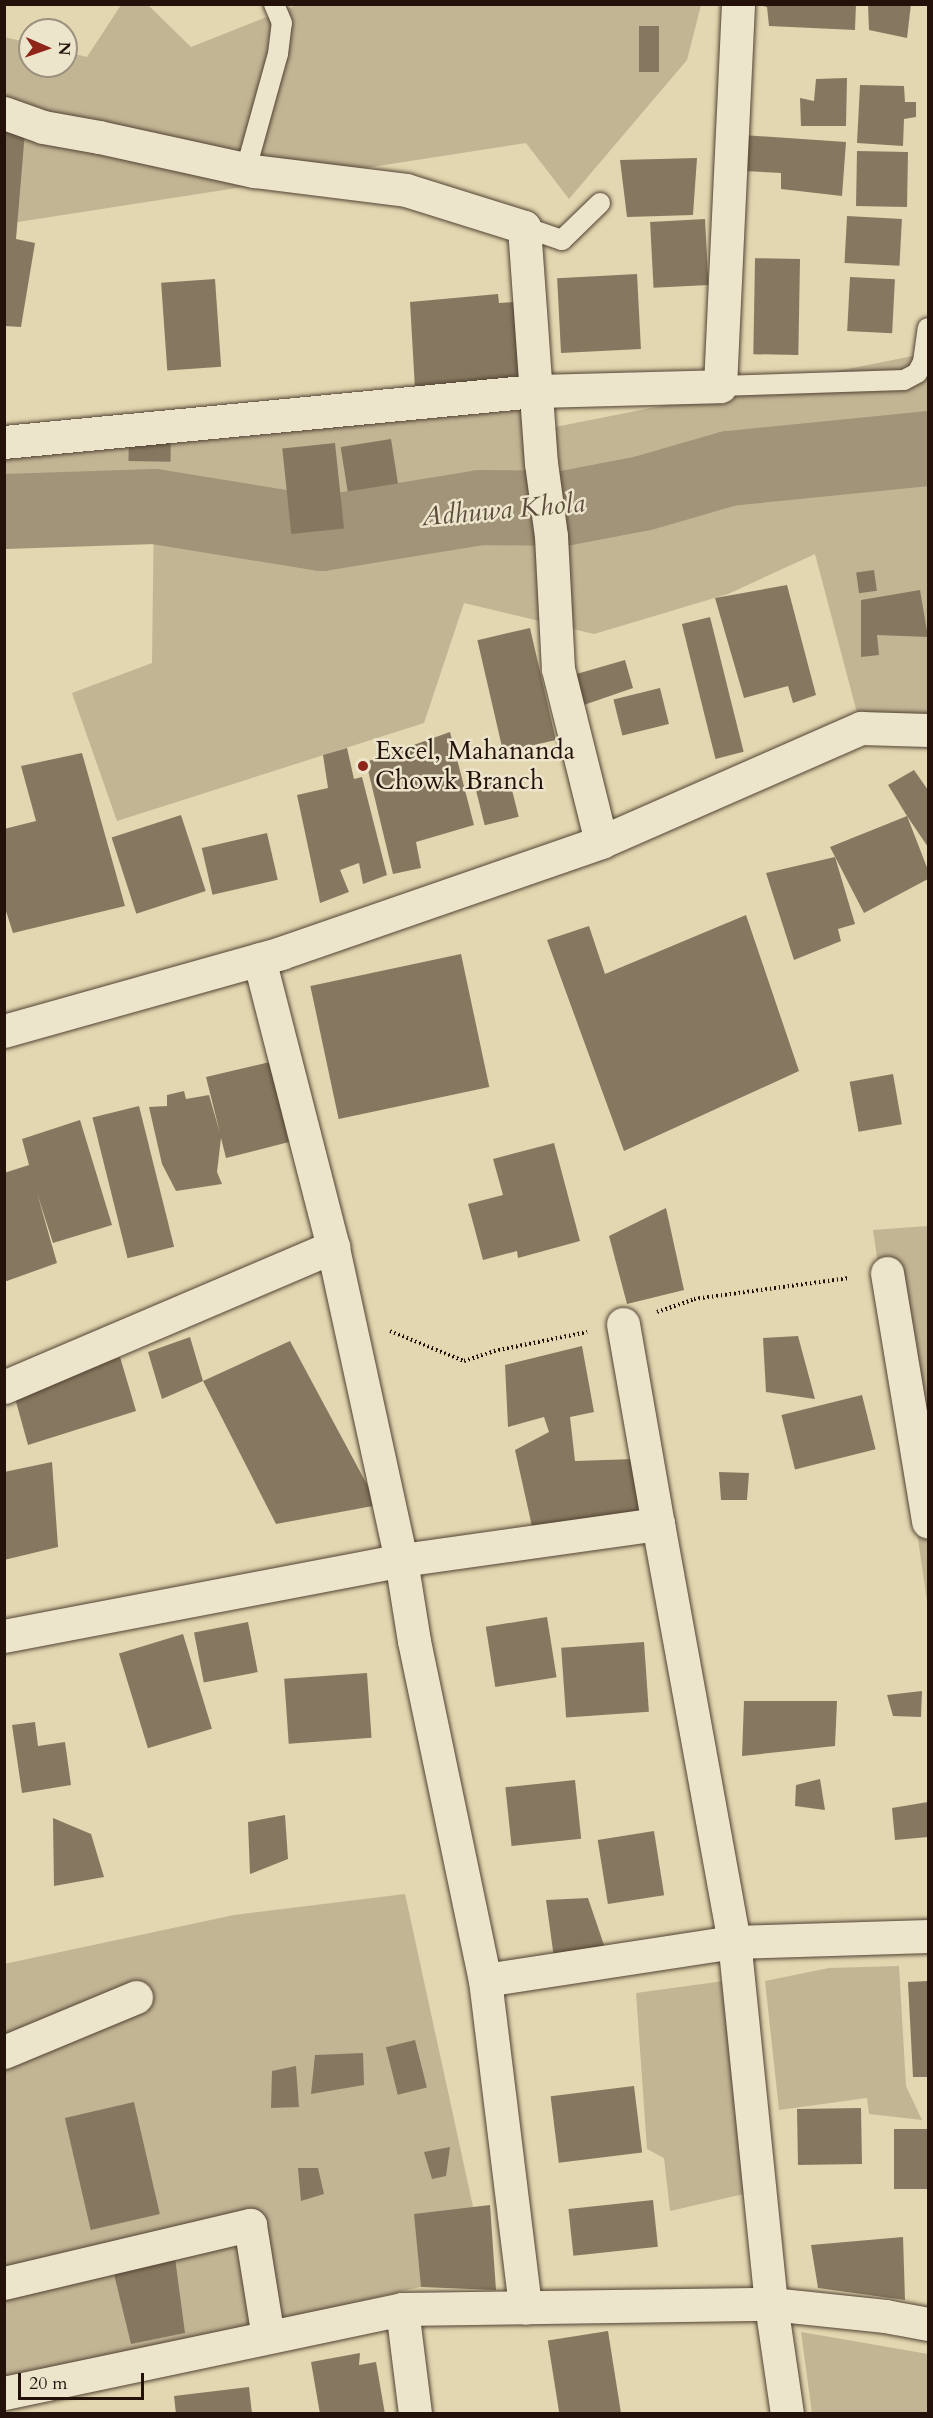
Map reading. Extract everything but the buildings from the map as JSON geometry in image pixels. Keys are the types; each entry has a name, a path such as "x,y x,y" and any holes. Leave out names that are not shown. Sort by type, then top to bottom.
{"street":[{"path":"4,442 535,391 720,386 738,4"},
{"path":"4,113 43,127 246,169 406,189 524,227 541,463 551,536 558,669 602,842"},
{"path":"4,1031 259,959 602,842 861,728 928,730"},
{"path":"259,959 333,1247 401,1560 414,1641 486,1980 525,2308"},
{"path":"4,1388 333,1247"},
{"path":"887,1273 928,1522"},
{"path":"623,1324 734,1942 771,2304 787,2414"},
{"path":"4,1636 401,1560 658,1524"},
{"path":"486,1980 734,1942 928,1936"},
{"path":"4,2052 136,1997"},
{"path":"4,2283 250,2225 268,2337"},
{"path":"4,2393 402,2309 771,2304 885,2316 928,2324"},
{"path":"402,2309 415,2414"}],"lane":[{"path":"246,169 278,54 282,23 274,4"},
{"path":"524,227 562,240 600,203"},
{"path":"720,386 904,380 917,373 923,362 928,328"}],"path":[{"path":"388,1330 464,1361 494,1351 623,1324 694,1299 887,1273"}],"shaded area":[{"path":"121,5 148,5 191,47 297,5 701,5 687,60 569,199 526,143 5,224 4,37 18,40 18,78 78,78 78,55 87,57"},
{"path":"928,353 928,730 861,728 815,554 728,594 594,634 464,603 424,723 117,821 72,693 152,663 154,506 5,511 4,442 535,391 540,430"},
{"path":"928,1226 928,1608 873,1230"},
{"path":"405,1894 487,2271 5,2386 4,1964 234,1915"},
{"path":"899,1966 906,2086 922,2120 869,2114 867,2098 779,2110 765,1981 829,1968"},
{"path":"724,1981 748,2193 670,2211 664,2158 647,2149 636,1993"},
{"path":"801,2332 928,2354 928,2413 812,2413"}],"waterway":[{"name":"Adhuwa Khola","path":"4,511 154,506 321,533 479,507 563,508 642,493 728,468 928,448"}],"place":[{"name":"Excel, Mahananda Chowk Branch","path":"363,766"}]}
